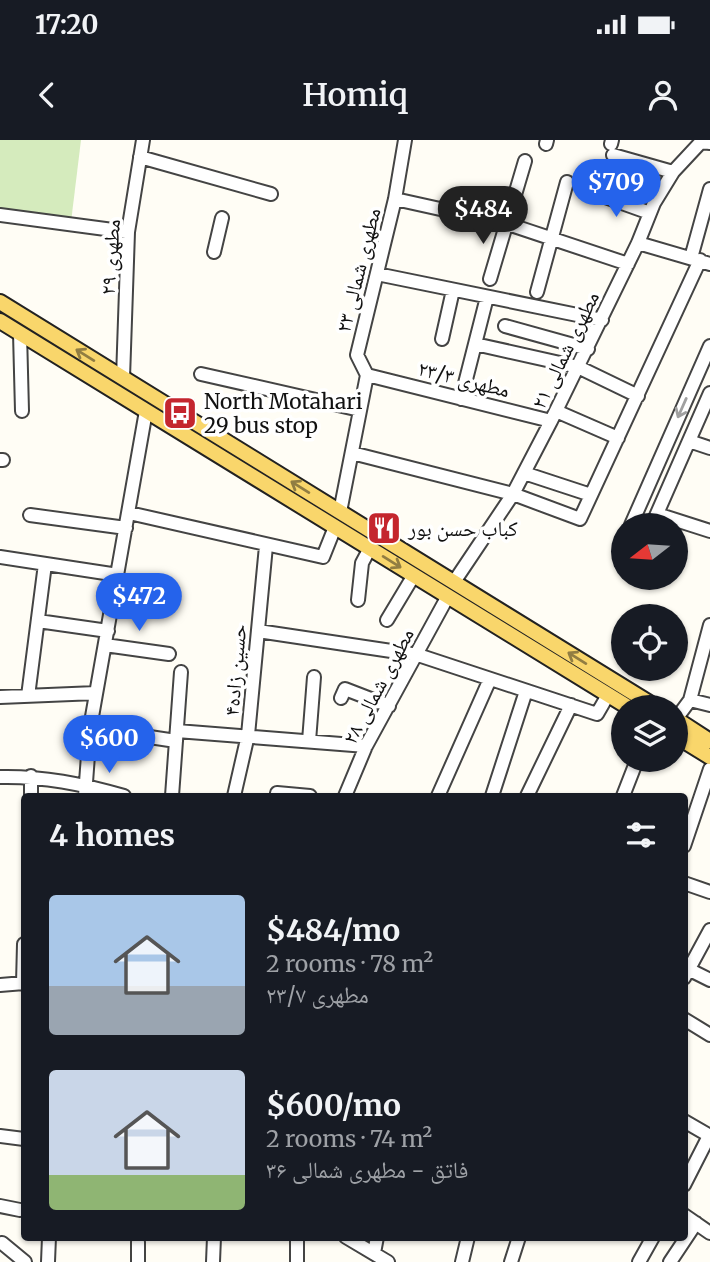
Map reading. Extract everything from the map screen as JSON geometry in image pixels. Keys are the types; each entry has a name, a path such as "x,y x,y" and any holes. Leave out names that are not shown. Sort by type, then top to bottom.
{"main road":[{"path":"1,305 340,512 611,697"},
{"path":"0,320 414,575 451,589 635,695"},
{"path":"242,470 250,456"},
{"path":"688,727 710,741"},
{"path":"688,743 710,757"}],"street":[{"name":"مطهری ۲۹","path":"123,378 128,232 143,140"},
{"name":"مطهری شمالی ۲۳","path":"340,512 367,376 357,355 395,199 405,140"},
{"name":"مطهری شمالی ۲۱","path":"451,589 513,494 602,320 650,213 673,172 702,141"},
{"path":"612,146 673,172"},
{"path":"140,157 271,194"},
{"path":"490,279 525,161"},
{"path":"537,292 567,182"},
{"path":"352,453 513,494 580,519 700,261 710,189"},
{"path":"594,193 650,213"},
{"path":"395,199 508,224 628,264"},
{"path":"0,215 128,232"},
{"path":"214,252 222,218"},
{"path":"638,243 700,261"},
{"path":"377,274 602,320"},
{"path":"442,340 453,290"},
{"path":"461,399 487,297"},
{"path":"505,326 587,349"},
{"path":"20,332 22,411"},
{"path":"475,344 578,367 638,396"},
{"path":"636,513 710,346"},
{"path":"201,374 360,410"},
{"name":"مطهری ۲۳/۳","path":"367,376 461,399 554,416 618,438"},
{"path":"657,513 710,393"},
{"path":"0,777 32,776 85,791 90,728 146,411"},
{"path":"689,441 710,448"},
{"path":"524,473 591,495"},
{"path":"129,513 323,557 335,527"},
{"path":"30,516 126,528"},
{"path":"688,526 710,531"},
{"name":"حسین زاده۴","path":"235,793 248,735 266,546"},
{"path":"358,600 362,563 370,548"},
{"path":"0,557 118,575"},
{"path":"28,696 45,564"},
{"path":"387,620 414,575"},
{"name":"مطهری شمالی ۲۸","path":"346,793 366,746 418,655 451,589"},
{"path":"38,621 107,631"},
{"path":"688,703 710,625"},
{"path":"258,631 418,655 597,714 608,695"},
{"path":"105,645 169,654"},
{"path":"172,793 181,672"},
{"path":"309,741 314,677"},
{"path":"439,793 491,679"},
{"path":"341,698 345,689 389,706"},
{"path":"493,793 526,691"},
{"path":"0,697 96,693"},
{"path":"690,700 710,705"},
{"path":"528,793 571,705"},
{"path":"90,728 177,736 248,735 366,746"},
{"path":"688,834 710,769"},
{"path":"624,793 632,772"},
{"path":"31,793 32,776"},
{"path":"688,884 710,892"},
{"path":"688,970 710,930"},
{"path":"688,974 710,980"},
{"path":"0,985 21,983"},
{"path":"688,1021 710,1035"},
{"path":"688,1123 710,1136 688,1177"},
{"path":"0,1136 21,1138"},
{"path":"0,1206 20,1210"},
{"path":"688,1218 710,1233"},
{"path":"688,1235 696,1223"},
{"path":"48,1262 49,1241"},
{"path":"213,1262 214,1241"},
{"path":"296,1262 297,1241"},
{"path":"352,1241 381,1259"},
{"path":"378,1241 381,1259"},
{"path":"462,1262 466,1241"},
{"path":"511,1262 518,1241"},
{"path":"639,1262 651,1241"},
{"path":"670,1262 684,1241"},
{"path":"138,1242 138,1262"},
{"path":"2,1243 25,1262"}],"green space":[{"path":"0,140 81,140 71,222 0,210"}],"place":[{"name":"North Motahari 29 bus stop","path":"180,413"},
{"name":"كباب حسن بور","path":"384,528"}]}
